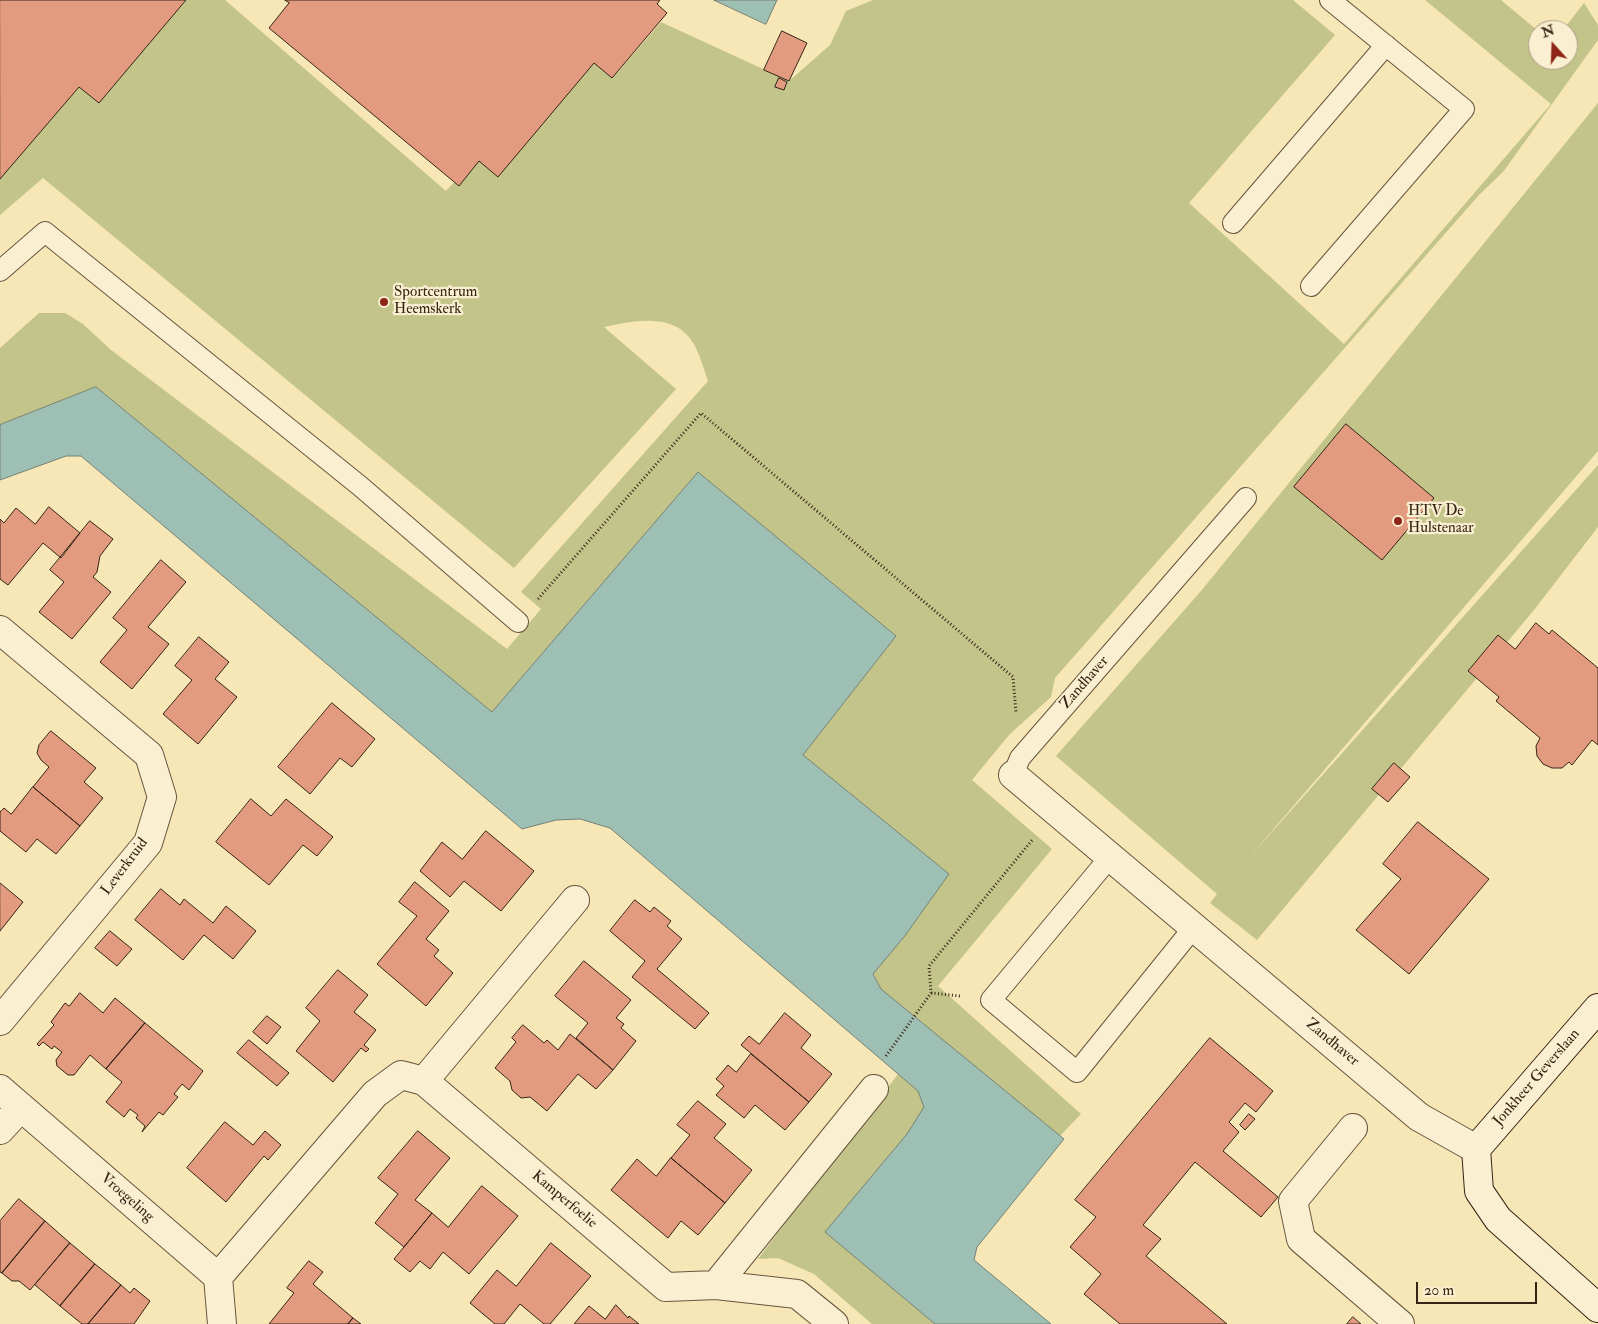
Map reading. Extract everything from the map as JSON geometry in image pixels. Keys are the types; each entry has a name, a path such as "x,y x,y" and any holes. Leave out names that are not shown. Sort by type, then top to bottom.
{"street":[{"name":"Leverkruid","path":"0,630 149,756 162,797 148,843 0,1021"},
{"name":"Zandhaver","path":"1016,766 1056,812 1419,1117 1476,1148"},
{"path":"222,1324 218,1277 234,1260 268,1216 375,1094 401,1075 424,1080 575,900"},
{"name":"Jonkheer Geverslaan","path":"1476,1148 1598,1008"},
{"path":"716,1285 877,1076"},
{"name":"Kamperfoelie","path":"424,1080 666,1287 716,1285 797,1294 834,1324"},
{"name":"Vroegeling","path":"0,1089 218,1277"},
{"path":"0,1130 21,1107"},
{"path":"1353,1128 1294,1201 1301,1239 1400,1324"},
{"path":"1476,1148 1479,1191 1498,1219 1598,1308"}],"lane":[{"path":"1311,286 1464,109 1330,0"},
{"path":"1233,223 1386,46"},
{"path":"0,271 45,232 360,486 518,622"},
{"name":"Zandhaver","path":"1016,766 1246,498"},
{"path":"1110,857 991,1000 1077,1072 1194,927"}],"path":[{"path":"518,622 701,413 1013,677 1016,766"},
{"path":"877,1076 931,993 929,966 1056,812"}],"green space":[{"path":"0,0 225,0 446,191 459,177 595,55 617,73 661,22 789,81 830,45 846,11 873,0 1293,0 1335,35 1189,203 1344,344 1551,104 1425,0 1501,0 1528,23 1528,70 1576,70 1503,172 1479,195 1055,678 1051,697 1009,735 972,780 1052,849 938,986 1081,1114 1060,1136 881,989 873,973 904,937 949,874 803,755 896,636 698,472 492,712 96,387 0,425 0,348 39,313 65,313 83,324 111,350 507,649 541,609 521,592 708,381 700,357 687,335 678,328 658,321 625,323 604,327 676,389 514,568 43,178 0,215"},
{"path":"1584,3 1598,25 1598,40 1578,68 1578,20 1571,20"},
{"name":"HTV De Hulstenaar","path":"1598,103 1598,451 1247,860 1598,465 1598,527 1534,610 1257,940 1210,903 1217,894 1056,756 1201,591"},
{"path":"898,1074 918,1090 924,1107 907,1134 826,1232 935,1324 872,1324 814,1274 778,1258 758,1259"}],"water":[{"path":"714,0 777,0 766,24"},
{"path":"96,387 492,712 698,472 896,636 803,755 949,874 904,937 873,974 881,989 1064,1139 977,1247 974,1260 1051,1324 935,1324 825,1232 907,1134 924,1107 918,1091 610,828 580,819 556,820 522,829 81,456 66,456 0,480 0,425"}],"building":[{"path":"0,0 186,0 99,103 79,87 0,179"},
{"path":"285,0 660,0 657,4 667,13 612,78 594,63 498,177 479,161 459,186 269,28 289,3"},
{"path":"782,31 807,43 789,81 764,70"},
{"path":"779,78 787,82 784,90 775,87"},
{"path":"1346,424 1434,498 1382,560 1294,487"},
{"path":"49,507 80,533 61,558 43,543 8,585 0,579 0,519 4,523 16,508 35,524"},
{"path":"90,521 113,539 100,556 97,572 93,577 111,592 72,639 39,612 64,582 50,570"},
{"path":"161,560 186,582 148,627 169,644 132,689 100,662 127,630 113,618"},
{"path":"1536,623 1549,634 1552,630 1598,668 1598,745 1592,740 1572,765 1569,762 1562,768 1552,768 1543,764 1537,756 1536,746 1540,738 1496,701 1499,697 1468,671 1498,635 1515,649"},
{"path":"199,637 229,662 215,679 237,697 198,744 163,714 192,680 175,666"},
{"path":"332,703 375,739 352,767 340,758 310,794 278,767"},
{"path":"51,731 96,768 84,782 103,798 80,826 33,787 49,767 41,760 37,753 39,745"},
{"path":"1394,763 1410,777 1388,802 1372,789"},
{"path":"33,787 80,826 56,854 37,839 26,852 0,831 0,812 4,808 11,814"},
{"path":"251,799 271,816 286,799 333,837 317,856 303,845 269,885 216,842"},
{"path":"1418,822 1489,879 1409,974 1356,930 1401,879 1383,864"},
{"path":"486,831 534,871 501,911 464,881 450,897 420,871 442,842 462,859"},
{"path":"415,882 449,911 426,939 439,950 434,956 453,973 426,1006 377,964 417,916 399,902"},
{"path":"0,883 23,902 0,931"},
{"path":"161,889 180,905 184,899 213,923 226,906 256,931 233,959 204,935 183,960 135,920"},
{"path":"635,900 650,912 654,907 671,921 667,926 682,939 657,969 709,1013 695,1029 632,977 645,961 610,931"},
{"path":"110,931 132,949 117,966 95,948"},
{"path":"584,961 631,1000 616,1018 624,1024 621,1028 636,1041 613,1070 576,1038 588,1023 555,996"},
{"path":"338,970 368,995 354,1012 376,1030 364,1045 369,1049 366,1052 361,1048 333,1082 296,1051 320,1021 306,1008"},
{"path":"80,993 103,1013 115,998 145,1023 106,1069 90,1055 74,1075 68,1075 57,1066 56,1060 62,1052 54,1046 52,1049 43,1042 39,1046 37,1044 54,1025 51,1022 65,1003 69,1006"},
{"path":"785,1013 811,1035 801,1048 832,1074 809,1102 741,1045 749,1036 759,1044"},
{"path":"267,1016 281,1027 267,1044 253,1032"},
{"path":"145,1023 203,1071 189,1090 182,1084 174,1094 178,1097 163,1115 159,1112 142,1132 145,1126 136,1118 138,1115 130,1109 124,1117 106,1102 122,1082 106,1069"},
{"path":"523,1025 544,1043 547,1040 558,1050 570,1034 613,1070 596,1089 578,1074 547,1111 530,1097 521,1098 512,1090 510,1081 495,1068 516,1042 512,1038"},
{"path":"1210,1038 1273,1091 1256,1112 1245,1103 1229,1122 1239,1132 1223,1151 1278,1197 1261,1217 1195,1162 1143,1225 1161,1239 1146,1256 1227,1324 1120,1324 1084,1294 1101,1274 1070,1247 1096,1217 1075,1200"},
{"path":"249,1040 289,1073 277,1086 237,1053"},
{"path":"751,1054 809,1102 785,1130 755,1105 744,1118 716,1095 724,1086 716,1079 728,1065 736,1072"},
{"path":"698,1101 726,1124 714,1138 752,1170 725,1203 671,1158 690,1135 677,1125"},
{"path":"1249,1114 1255,1119 1245,1130 1240,1125"},
{"path":"225,1122 253,1145 265,1131 281,1145 268,1160 264,1156 226,1202 187,1168"},
{"path":"418,1131 450,1158 415,1200 432,1213 404,1247 375,1223 398,1194 378,1178"},
{"path":"671,1158 725,1203 698,1235 681,1221 668,1238 611,1190 637,1159 656,1176"},
{"path":"482,1186 518,1216 469,1274 443,1252 430,1269 420,1261 410,1272 394,1259 432,1213 448,1227"},
{"path":"19,1199 45,1221 2,1273 0,1272 0,1221"},
{"path":"45,1221 70,1243 30,1290 19,1281 12,1281 2,1273"},
{"path":"70,1243 95,1264 60,1306 35,1285"},
{"path":"551,1243 591,1276 550,1324 544,1324 520,1304 504,1324 495,1324 470,1303 497,1270 516,1286"},
{"path":"309,1261 323,1272 313,1284 353,1318 348,1324 269,1324 294,1293 287,1288"},
{"path":"95,1264 121,1285 88,1324 82,1324 60,1306"},
{"path":"121,1285 130,1293 134,1288 150,1301 134,1324 88,1324"},
{"path":"616,1305 628,1318 629,1316 639,1324 574,1324 589,1306 605,1319"},
{"path":"1353,1317 1361,1324 1347,1324"},
{"path":"353,1318 361,1324 348,1324"}],"place":[{"name":"Sportcentrum Heemskerk","path":"384,302"},
{"name":"HTV De Hulstenaar","path":"1398,521"}]}
